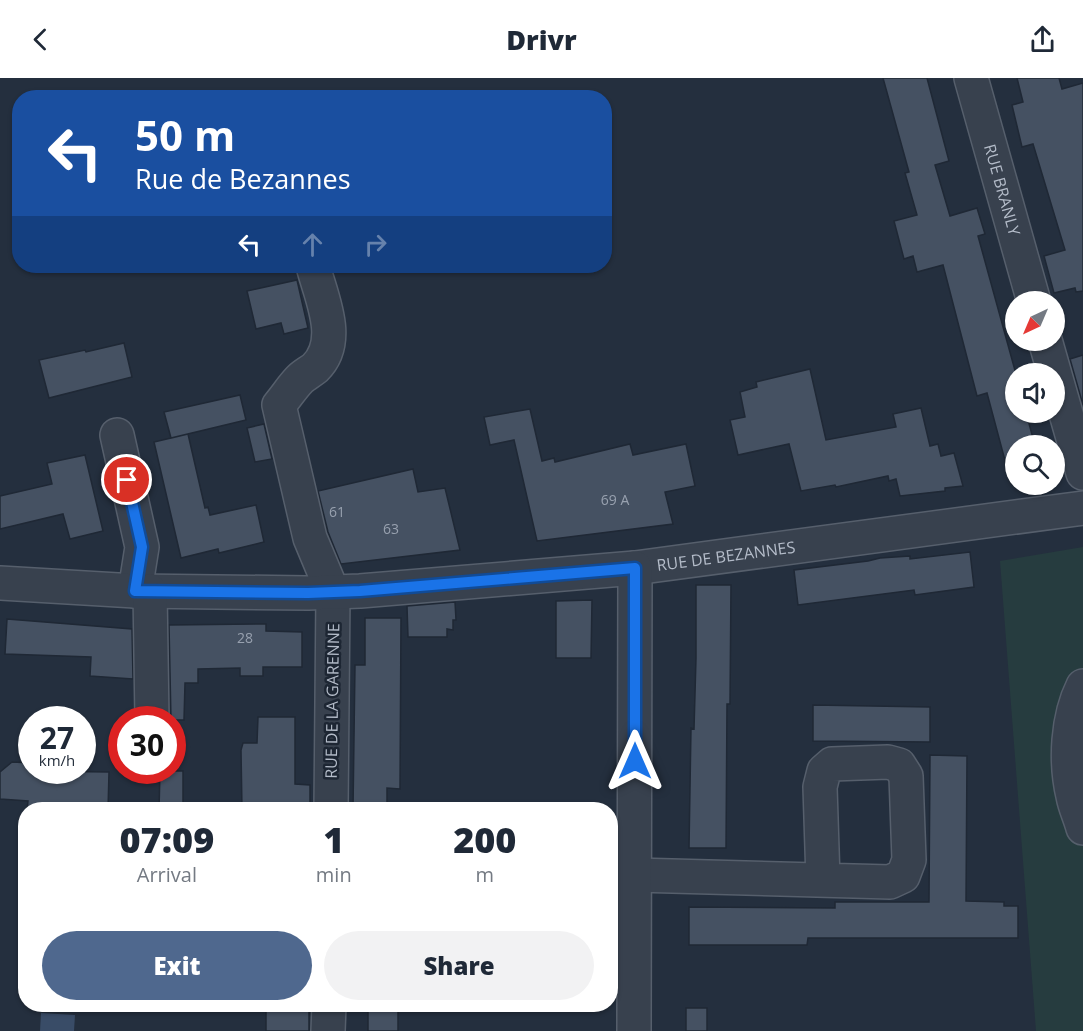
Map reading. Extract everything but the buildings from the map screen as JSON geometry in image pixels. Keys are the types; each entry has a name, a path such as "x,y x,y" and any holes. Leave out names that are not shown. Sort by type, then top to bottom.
{"street":[{"name":"RUE BRANLY","path":"971,78 1031,291"},
{"path":"315,273 330,339 325,354 316,367 300,379 279,405 310,538 333,592"},
{"path":"1048,351 1083,473"},
{"path":"117,435 142,547 142,591 151,706"},
{"name":"RUE DE BEZANNES","path":"0,598 0,583 142,591 333,592 635,568 1083,508"},
{"path":"634,1031 635,568"},
{"name":"RUE DE LA GARENNE","path":"331,802 333,592"},
{"path":"1083,686 1071,724 1069,761 1073,796 1083,828"},
{"path":"634,875 823,880"},
{"path":"328,1031 329,1012"}],"green space":[{"path":"1083,547 1083,1031 1036,1031 1000,561"}],"water":[{"path":"41,1013 75,1015 74,1031 40,1031"}],"route":[{"path":"127,480 142,547 135,591 308,593 360,591 635,568 635,761"}]}
